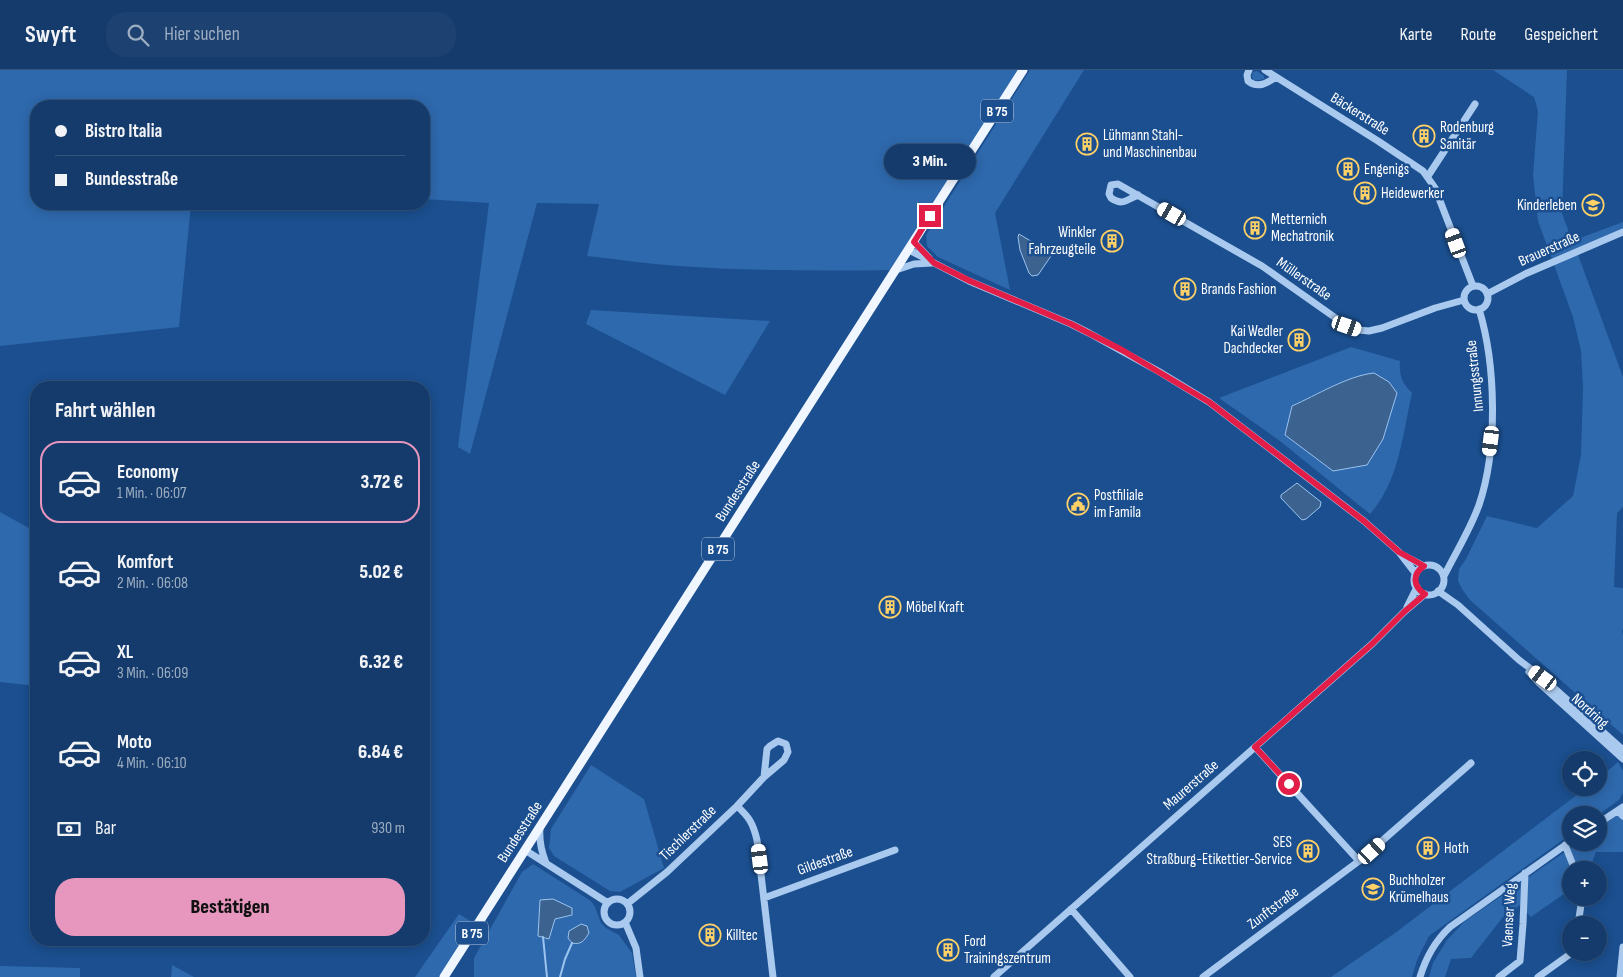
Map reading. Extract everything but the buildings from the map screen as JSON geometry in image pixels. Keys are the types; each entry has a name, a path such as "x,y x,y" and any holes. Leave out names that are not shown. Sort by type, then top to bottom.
{"main road":[{"name":"Bundesstraße","path":"444,977 1023,70"}],"street":[{"path":"1249,70 1247,75 1248,81 1256,85 1264,84 1276,77"},
{"name":"Bäckerstraße","path":"1265,70 1378,141 1428,176 1435,188 1473,286"},
{"path":"1428,176 1475,104"},
{"name":"Müllerstraße","path":"1138,195 1262,266 1347,326 1358,330 1369,331 1382,328 1435,308 1464,300"},
{"name":"Brauerstraße","path":"1487,294 1530,272 1623,232"},
{"path":"911,246 934,263 970,281 1071,324 1122,350 1209,402 1364,521 1399,552 1416,574"},
{"path":"896,270 914,264 934,263"},
{"path":"1473,286 1482,287 1487,294 1486,303 1479,309 1470,308 1464,300 1465,291 1473,286"},
{"name":"Innungsstraße","path":"1444,576 1466,537 1485,486 1493,424 1490,361 1479,309"},
{"path":"1399,552 1424,566 1429,565 1438,568 1444,576 1441,588 1434,594 1425,594 1417,587 1416,574 1424,566"},
{"name":"Innungsstraße","path":"1438,568 1455,554"},
{"name":"Maurerstraße","path":"1404,612 1417,587"},
{"name":"Nordring","path":"1441,588 1519,660 1543,678 1623,750"},
{"name":"Maurerstraße","path":"994,977 1372,644 1425,594"},
{"name":"Nordring","path":"1519,660 1539,683 1623,759"},
{"name":"Tischlerstraße","path":"627,904 668,872 737,806 764,777 773,771 787,756 788,748 786,744 778,741 770,746 764,777"},
{"path":"1255,747 1359,861"},
{"name":"Zunftstraße","path":"1204,977 1359,861 1471,763"},
{"path":"737,806 747,815 754,826 757,840 773,977"},
{"path":"1607,819 1621,811"},
{"path":"540,827 539,838 546,864"},
{"name":"Vaenser Weg","path":"1420,977 1431,949 1440,937 1464,916 1562,847"},
{"path":"525,850 608,903"},
{"name":"Gildestraße","path":"764,898 895,850"},
{"name":"Vaenser Weg","path":"1498,977 1520,961 1524,924 1525,873"},
{"path":"618,899 627,904 630,913 624,922 616,924 608,920 604,912 608,903 618,899"},
{"path":"1071,909 1130,977"},
{"path":"624,922 636,948 640,977"},
{"path":"1620,977 1623,947"},
{"path":"1538,977 1562,960"}],"shaded area":[{"path":"0,70 1023,70 896,270 705,268 587,256 599,204 537,203 470,454 458,447 489,203 430,199 430,100 30,100 30,210 190,210 179,327 0,346"},
{"path":"1030,70 1084,70 995,213 1010,290 938,257 927,246 926,235"},
{"path":"1493,70 1567,70 1562,213 1572,241 1623,222 1623,232 1577,252 1623,377 1623,507 1617,513 1614,587 1623,588 1623,735 1470,600 1458,581 1459,569 1466,559 1487,516 1537,528 1573,496 1581,455 1583,388 1581,351 1573,317 1538,221 1533,175 1538,111 1534,97"},
{"path":"1257,71 1264,76 1264,79 1253,81 1253,72"},
{"path":"1019,234 1049,252 1051,256 1038,275 1032,276 1029,273 1020,250"},
{"path":"591,310 770,321 725,395 586,324"},
{"path":"1351,347 1400,361 1402,379 1412,393 1394,472 1380,501 1370,514 1280,441 1219,398","holes":["1374,373 1397,393 1383,439 1333,471 1285,435 1292,406 1353,378"]},
{"path":"1374,373 1389,382 1397,393 1383,439 1367,465 1333,471 1285,435 1292,406 1343,382"},
{"path":"1297,483 1321,502 1320,507 1306,519 1302,520 1281,498 1281,495"},
{"path":"0,512 30,529 30,685 0,682"},
{"path":"1618,762 1623,771 1623,793 1619,800 1607,809 1607,806 1562,806 1575,796 1607,796 1607,771"},
{"path":"591,765 644,799 664,868 620,892 610,891 554,856 549,848 551,829"},
{"path":"1562,806 1562,840 1429,936 1417,960 1412,977 1331,977 1395,933"},
{"path":"1623,811 1623,852 1596,852 1592,861 1562,861 1562,895 1531,917 1520,905 1503,917 1471,958 1451,959 1445,977 1429,977 1433,963 1447,940 1465,921 1566,851 1607,851 1607,822"},
{"path":"533,864 591,901 601,923 619,935 632,953 636,977 474,977 474,958 522,872","holes":["540,900 572,915 555,919 538,936"]},
{"path":"553,899 572,908 572,915 555,919 549,939 538,936 540,900"},
{"path":"459,914 477,925 444,977 415,977"},
{"path":"581,924 587,926 589,933 582,942 572,943 568,938 569,931"},
{"path":"172,965 194,977 171,977"},
{"path":"0,966 80,968 80,977 0,977"}],"waterway":[{"path":"543,937 547,977"},
{"path":"560,977 572,943"}],"place":[{"name":"Rodenburg Sanitär","path":"1424,136"},
{"name":"Lühmann Stahl- und Maschinenbau","path":"1087,144"},
{"name":"Engenigs","path":"1348,169"},
{"name":"Heidewerker","path":"1365,193"},
{"name":"Kinderleben","path":"1593,205"},
{"name":"Metternich Mechatronik","path":"1255,228"},
{"name":"Winkler Fahrzeugteile","path":"1112,241"},
{"name":"Brands Fashion","path":"1185,289"},
{"name":"Kai Wedler Dachdecker","path":"1299,340"},
{"name":"Postfiliale im Famila","path":"1078,504"},
{"name":"Möbel Kraft","path":"890,607"},
{"name":"Hoth","path":"1428,848"},
{"name":"SES Straßburg-Etikettier-Service","path":"1308,851"},
{"name":"Buchholzer Krümelhaus","path":"1373,889"},
{"name":"Killtec","path":"710,935"},
{"name":"Ford Trainingszentrum","path":"948,950"}],"route":[{"path":"930,216 914,242 934,263 970,281 1071,324 1122,350 1209,402 1364,521 1399,552 1424,566 1416,574 1415,583 1425,594 1372,644 1255,747 1289,784"}]}
